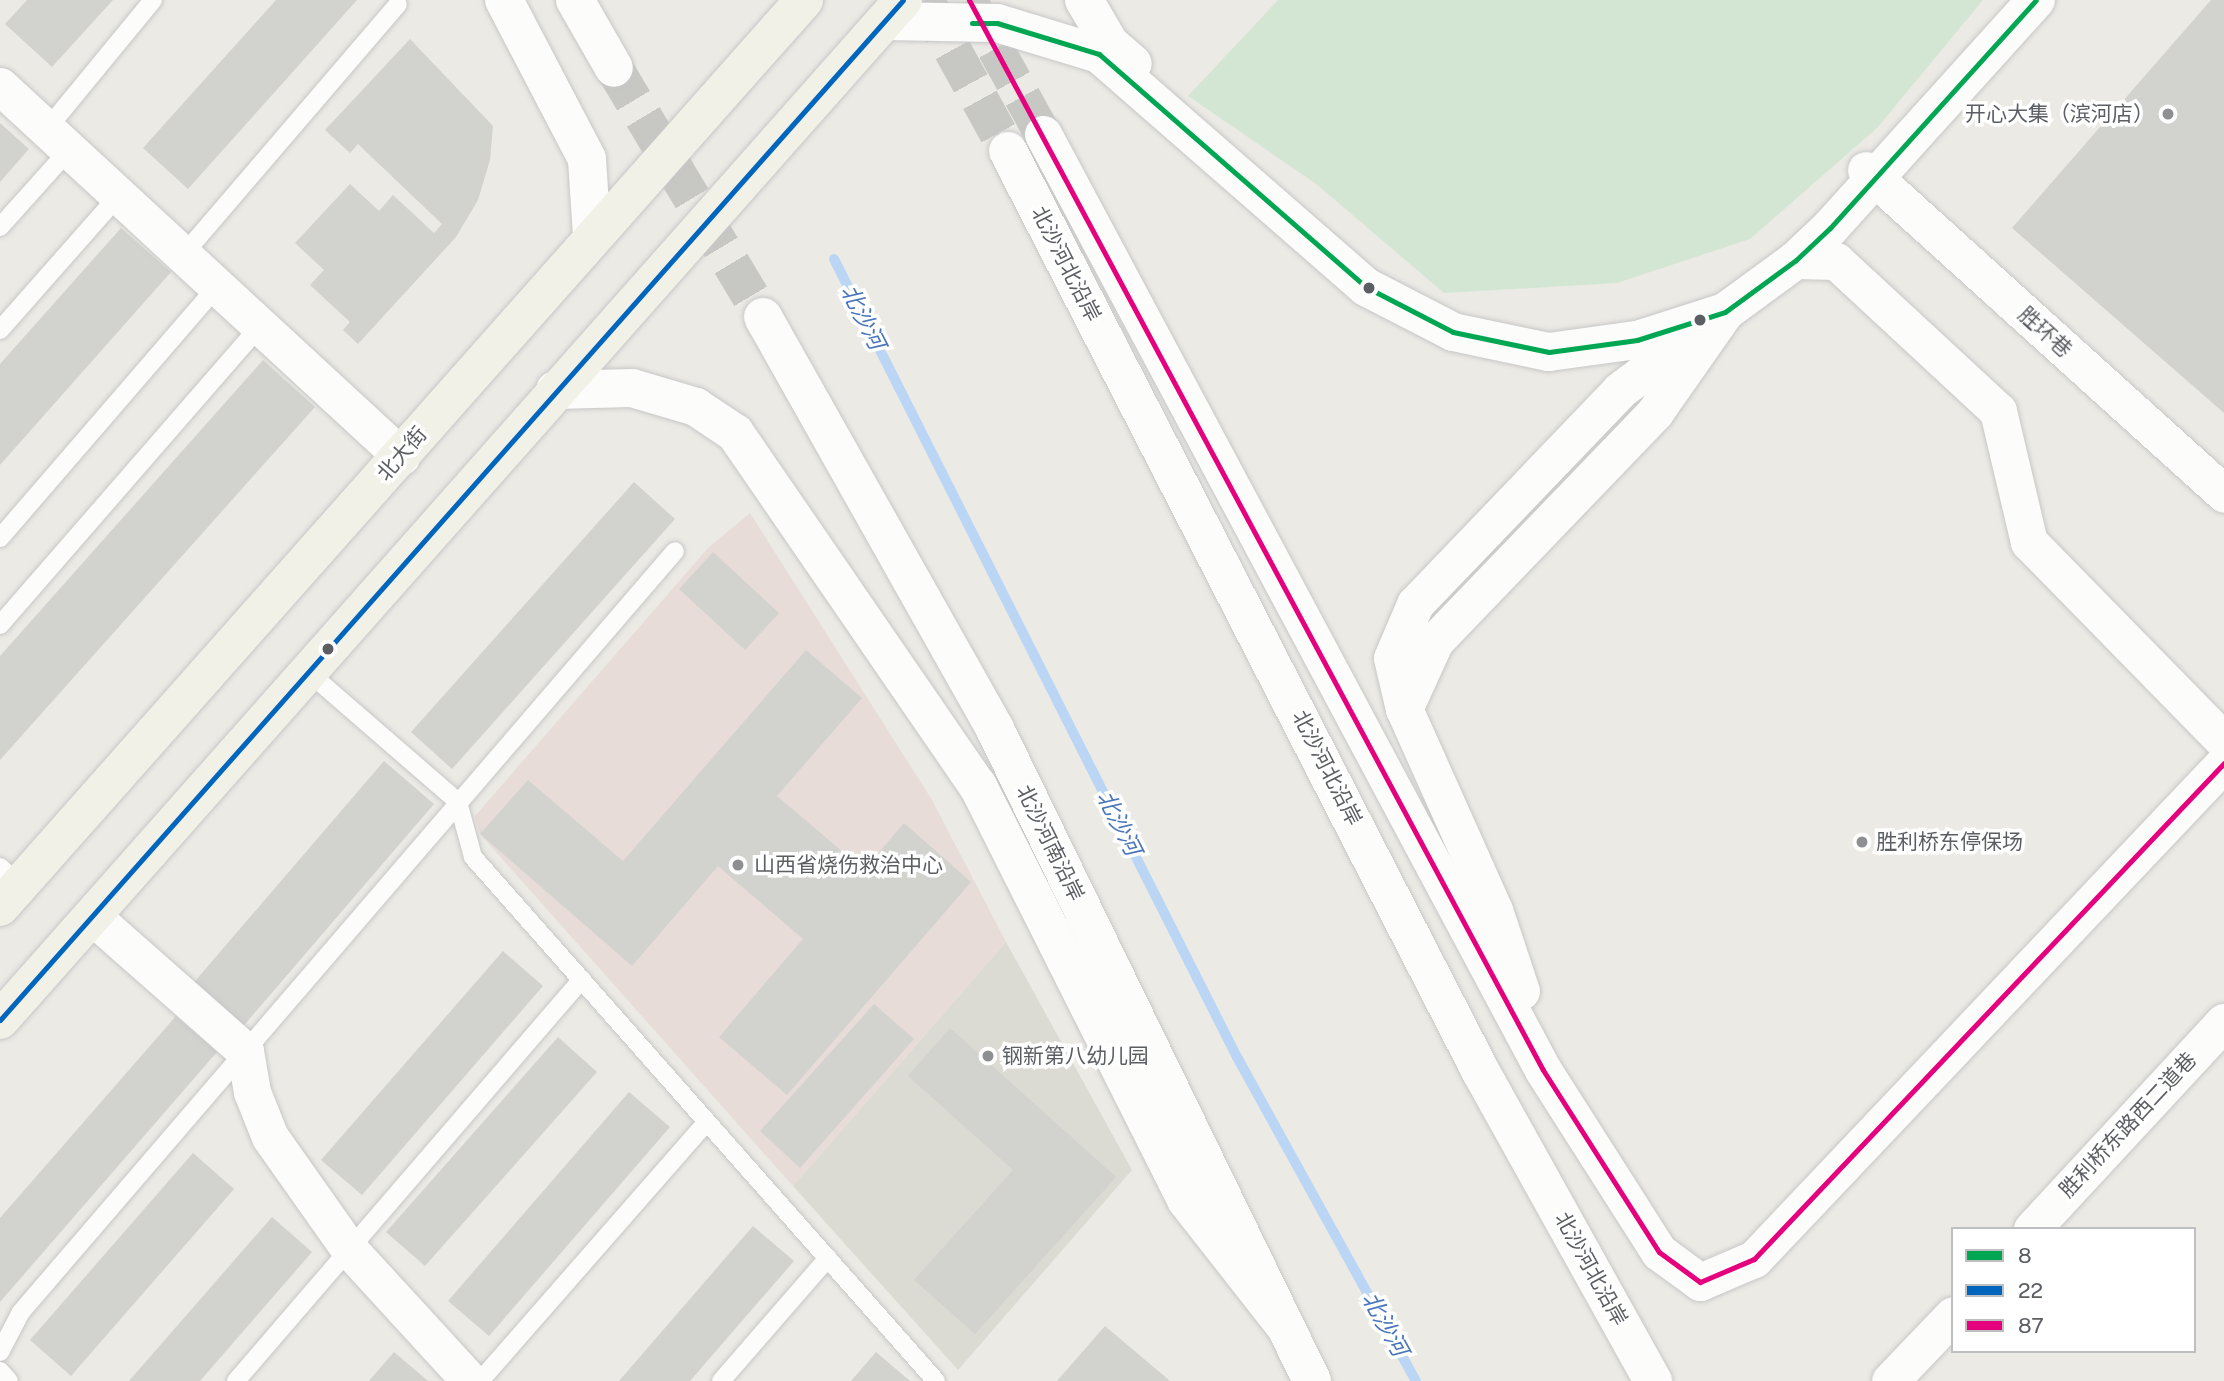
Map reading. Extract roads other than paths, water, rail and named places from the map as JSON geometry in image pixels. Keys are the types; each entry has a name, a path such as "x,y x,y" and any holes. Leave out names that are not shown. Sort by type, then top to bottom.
{"main road":[{"name":"北大街","path":"6,887 401,456 592,236 804,0"},
{"path":"0,1020 894,10"}],"street":[{"path":"504,0 587,159 592,236"},
{"path":"575,0 614,68"},
{"path":"1084,0 1110,44 1371,276 1456,320 1547,338 1633,328 1716,302 1787,251 1833,232"},
{"path":"894,10 998,23 1099,54 1366,287 1453,332 1549,352 1637,340 1725,312 1796,260 1833,232 1875,169 2019,0"},
{"path":"1875,169 2036,0"},
{"path":"0,86 401,456"},
{"path":"1043,134 1543,1070 1659,1252 1700,1282 1754,1259 2224,763"},
{"name":"北沙河北沿岸","path":"1008,151 1481,1072 1657,1376"},
{"name":"胜环巷","path":"1875,169 2224,474"},
{"name":"胜环巷","path":"1875,169 2224,494"},
{"path":"1833,232 1998,411 2029,542 2224,741"},
{"path":"1543,1070 1494,909 1404,709 1435,641 1655,412 1725,312"},
{"name":"北沙河南沿岸","path":"763,317 995,729 1312,1381"},
{"path":"555,390 632,388 696,407 735,433 978,786 1186,1200 1284,1325"},
{"path":"92,916 245,1051 252,1092 270,1137 349,1249 470,1381"},
{"name":"胜利桥东路西二道巷","path":"2034,1227 2224,1022"},
{"name":"胜利桥东路西二道巷","path":"2064,1227 2224,1056"},
{"path":"1890,1381 1951,1317"},
{"path":"1920,1381 1951,1348"}],"lane":[{"path":"0,227 153,0"},
{"path":"183,255 398,4"},
{"path":"0,330 119,195"},
{"path":"0,538 217,287"},
{"path":"0,625 260,326"},
{"path":"0,1352 21,1312 675,551"},
{"path":"307,671 458,802 473,857 936,1381"},
{"path":"236,1381 582,979"},
{"path":"480,1381 707,1122"},
{"path":"721,1381 828,1258"},
{"path":"0,1371 9,1381"}],"waterway":[{"name":"北沙河","path":"834,259 1237,1057 1416,1381"}],"tunnel":[{"path":"925,0 1008,151"},
{"path":"969,0 1043,134"},
{"path":"614,68 763,317"}],"place":[{"name":"开心大集（滨河店）","path":"2168,114"},
{"name":"胜利桥东停保场","path":"1862,842"},
{"name":"山西省烧伤救治中心","path":"738,865"},
{"name":"钢新第八幼儿园","path":"988,1056"}]}
